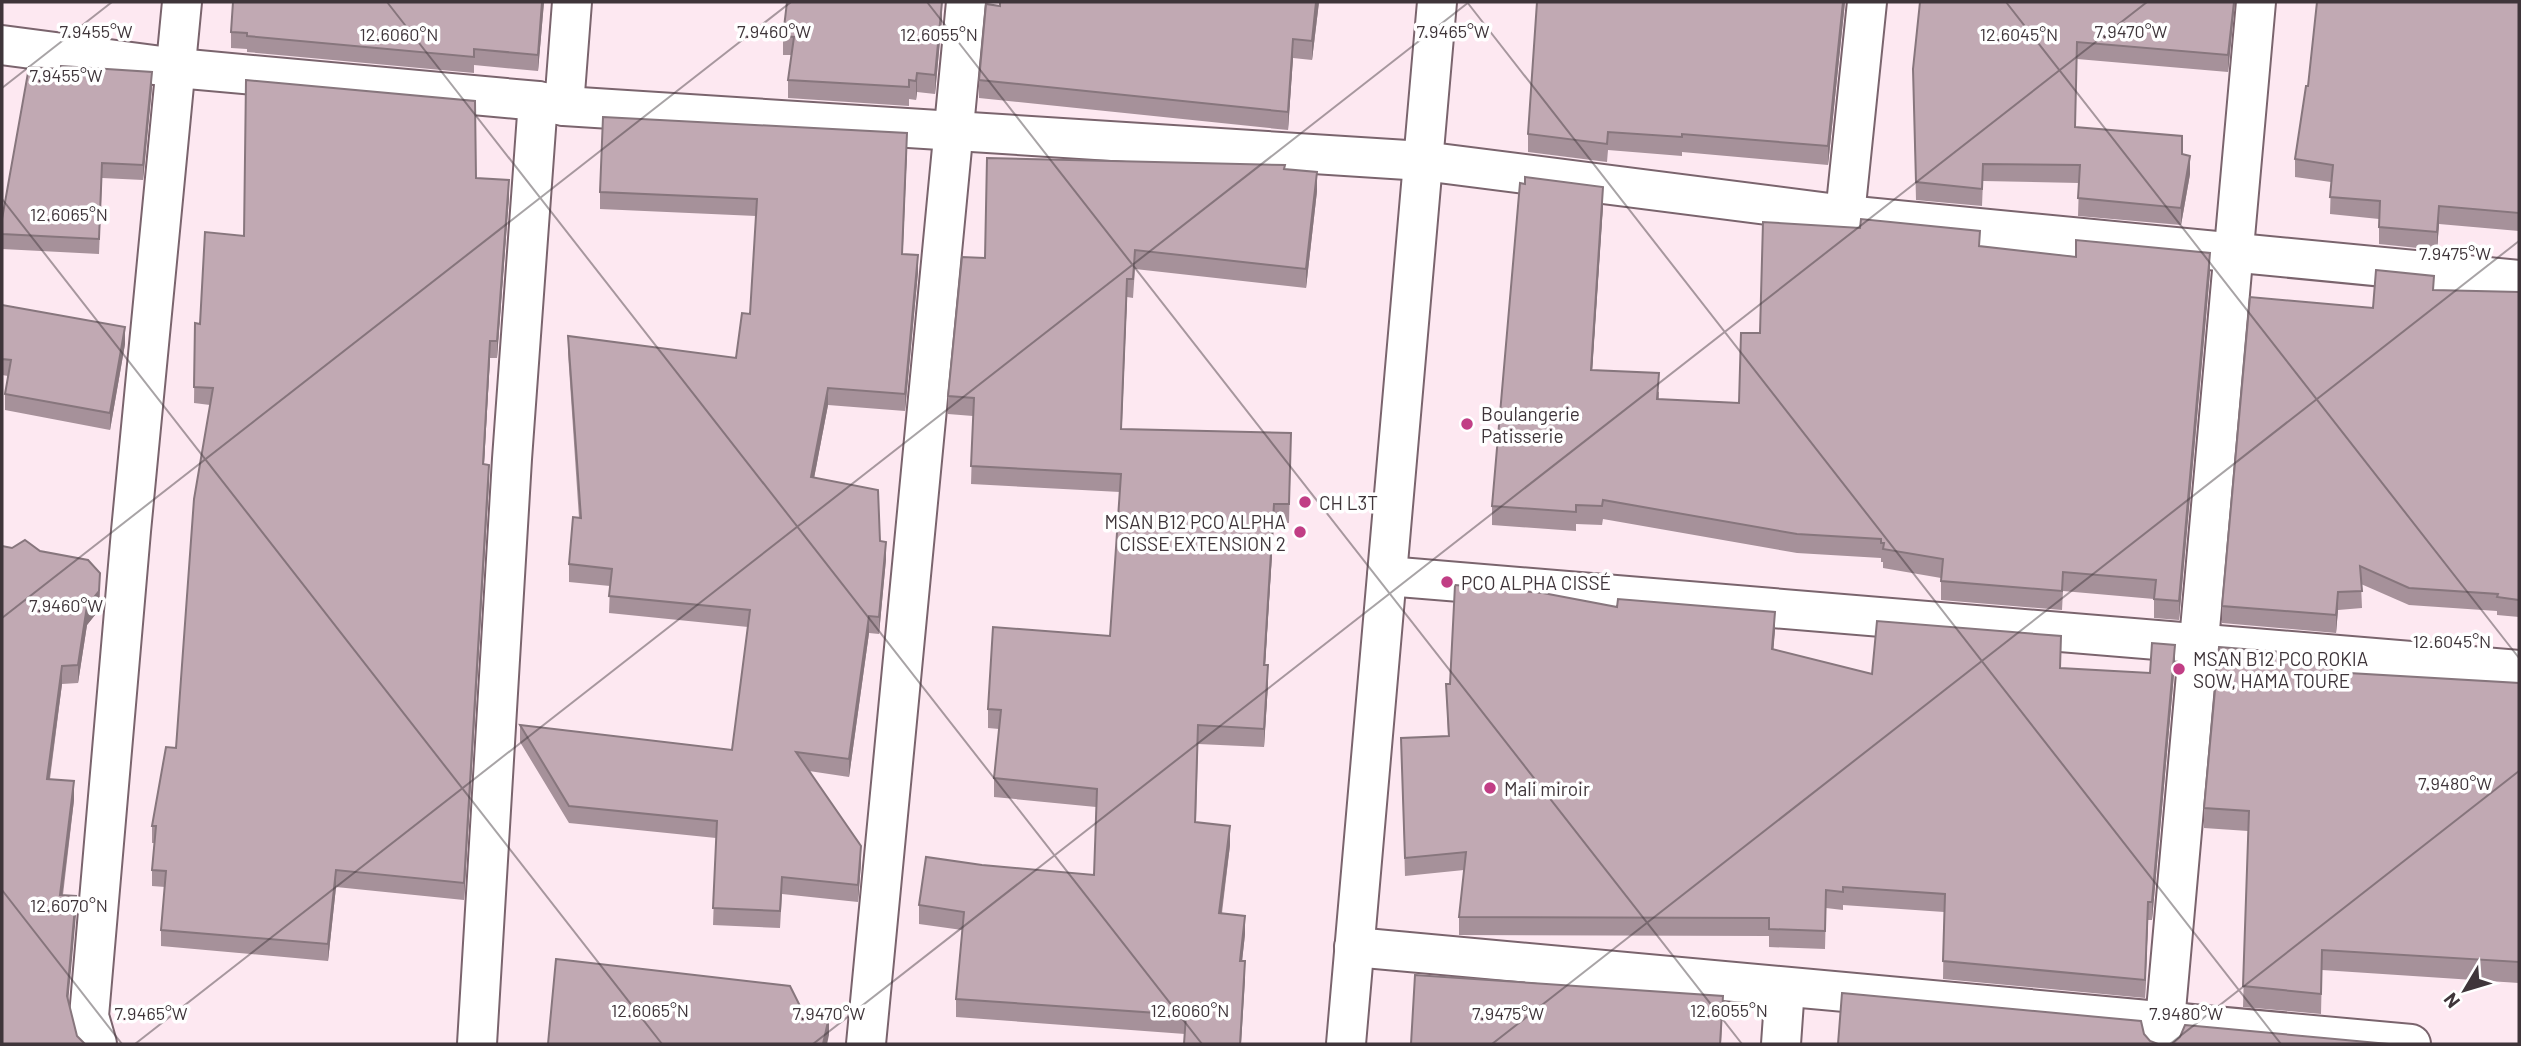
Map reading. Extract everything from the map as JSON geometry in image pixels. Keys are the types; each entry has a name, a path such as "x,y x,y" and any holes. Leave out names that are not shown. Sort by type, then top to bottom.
{"street":[{"path":"97,1044 89,1016 90,1003 181,2"},
{"path":"477,1044 512,459 551,104 572,2"},
{"path":"866,1044 966,2"},
{"path":"1346,1044 1437,2"},
{"path":"1845,215 1867,2"},
{"path":"2164,1033 2256,2"},
{"path":"2,45 177,68 551,104 1423,161 1845,215 2519,279"},
{"path":"1387,576 2519,670"},
{"path":"1354,947 1785,987 2164,1033 2411,1044"},
{"path":"1781,1044 1785,987"}],"building":[{"path":"233,2 542,2 538,55 474,49 474,57 247,36 247,33 231,32"},
{"path":"787,2 942,2 935,75 917,73 916,81 909,80 909,87 788,80 794,37 783,36"},
{"path":"1000,2 1316,2 1312,41 1293,39 1288,112 979,80 986,4 1000,6"},
{"path":"1537,2 1843,2 1828,146 1682,134 1682,137 1608,132 1607,144 1528,134"},
{"path":"1920,2 2234,2 2228,55 2077,42 2075,127 2182,136 2182,154 2190,156 2181,208 2078,198 2080,165 1983,164 1982,189 1916,182 1913,69"},
{"path":"2317,2 2519,2 2519,213 2439,206 2437,232 2379,227 2380,201 2330,197 2333,165 2295,159 2308,86"},
{"path":"61,66 152,72 143,165 102,163 99,239 2,234 2,219 29,67 61,69"},
{"path":"246,80 475,101 476,178 509,180 497,341 490,341 483,464 489,465 464,883 336,870 328,944 161,930 166,871 152,870 156,826 152,826 166,747 176,748 194,499 213,388 194,387 195,323 200,324 205,232 244,236"},
{"path":"603,117 907,133 902,254 918,255 905,394 828,388 811,477 878,490 880,541 886,542 879,617 869,616 849,759 796,752 861,846 858,885 782,877 780,911 713,908 717,821 569,806 520,725 732,750 750,610 609,596 612,569 569,564 573,517 581,518 568,336 736,358 742,313 750,314 757,199 600,192"},
{"path":"987,158 1285,165 1284,169 1317,172 1306,269 1135,250 1133,279 1127,279 1121,429 1291,433 1289,504 1274,504 1264,665 1268,665 1264,729 1198,725 1195,822 1230,826 1219,913 1245,916 1240,961 1245,961 1240,1044 1184,1044 1186,1015 956,999 964,912 919,905 926,857 1094,875 1097,789 994,778 1001,710 988,709 993,627 1110,636 1121,474 971,466 974,398 948,396 962,257 985,258"},
{"path":"1525,177 1603,187 1591,370 1659,373 1657,399 1739,403 1741,333 1760,333 1763,222 1860,228 1861,219 1980,231 1979,246 2076,257 2076,240 2210,253 2179,601 2154,599 2156,580 2063,572 2062,591 1941,581 1943,559 1883,549 1884,543 1881,543 1881,539 1797,534 1603,500 1602,506 1576,505 1576,512 1492,506 1520,183 1525,184"},
{"path":"2376,270 2434,276 2433,290 2519,292 2519,600 2497,597 2498,594 2409,588 2360,566 2362,591 2338,592 2336,615 2222,606 2250,297 2373,308"},
{"path":"2,305 125,327 110,413 5,394 11,360 2,359"},
{"path":"25,540 40,551 88,560 100,573 99,591 87,606 78,665 62,666 47,779 74,781 60,895 76,896 67,996 77,1036 85,1044 2,1044 2,546 12,548"},
{"path":"1455,585 1543,593 1617,607 1618,599 1775,612 1772,649 1872,674 1877,621 2061,636 2060,668 2150,673 2152,643 2175,645 2152,902 2148,902 2145,980 1943,961 1945,894 1843,887 1843,892 1826,890 1825,931 1769,929 1769,918 1459,917 1466,852 1405,858 1401,738 1449,736 1446,684 1450,684"},
{"path":"2219,647 2333,656 2332,672 2519,683 2519,962 2322,950 2321,994 2243,986 2249,811 2204,808"},
{"path":"556,959 790,986 801,1008 829,1017 823,1044 548,1044"},
{"path":"1415,975 1723,996 1720,1044 1411,1044"},
{"path":"1842,993 2141,1021 2144,1034 2150,1041 2158,1044 1838,1044"},
{"path":"2185,1025 2389,1044 2172,1044 2180,1037"}],"place":[{"name":"Boulangerie Patisserie","path":"1467,424"},
{"name":"CH L3T","path":"1305,502"},
{"name":"MSAN B12 PCO ALPHA CISSE EXTENSION 2","path":"1300,532"},
{"name":"PCO ALPHA CISSÉ","path":"1447,582"},
{"name":"MSAN B12 PCO ROKIA SOW, HAMA TOURE","path":"2179,669"},
{"name":"Mali miroir","path":"1490,788"}]}
